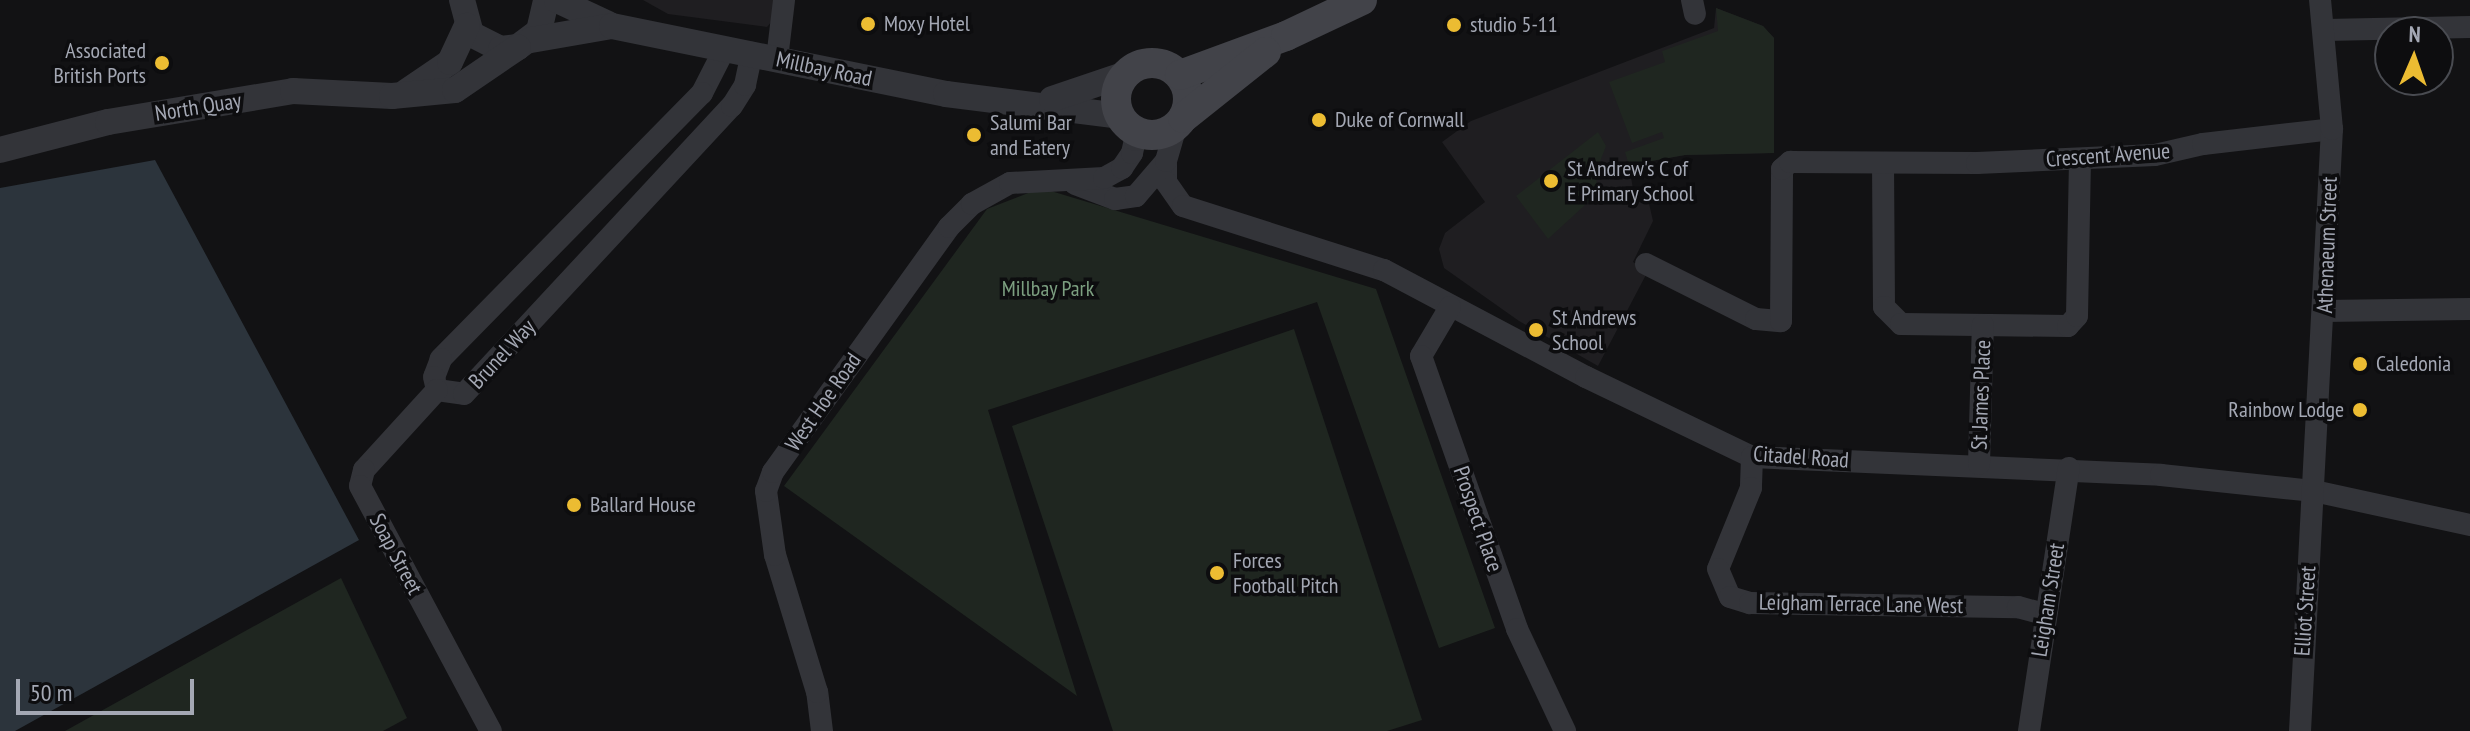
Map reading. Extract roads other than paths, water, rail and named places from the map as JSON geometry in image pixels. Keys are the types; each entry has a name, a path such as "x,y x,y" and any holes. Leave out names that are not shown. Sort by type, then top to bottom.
{"main road":[{"path":"1180,75 1286,36 1362,0"},
{"path":"1179,122 1188,101 1180,75 1159,64 1126,74 1116,97 1124,121 1154,135 1179,122 1286,36"}],"street":[{"path":"399,95 428,82 450,62 467,26 462,0"},
{"path":"467,26 493,48 524,44 545,19 546,0"},
{"name":"Millbay Road","path":"557,0 612,26 946,94 1037,103 1124,121"},
{"path":"764,56 784,0"},
{"name":"Athenaeum Street","path":"2314,491 2332,129 2326,30 2320,0"},
{"name":"Millbay Road","path":"524,44 612,26"},
{"path":"2326,30 2470,27"},
{"name":"North Quay","path":"0,150 121,120 293,91 399,95 455,90 524,44"},
{"name":"Brunel Way","path":"725,48 702,93 441,359 434,377 437,390 464,394 475,383 732,106 764,56"},
{"name":"Millbay Road","path":"1037,103 1126,74"},
{"name":"West Hoe Road","path":"822,731 817,692 775,555 766,491 773,472 949,227 972,204 1010,183 1104,178 1122,168 1135,140 1124,121"},
{"name":"West Hoe Road","path":"1071,182 1115,199 1136,196 1166,161 1179,122"},
{"name":"Crescent Avenue","path":"1646,264 1756,319 1781,321 1782,169 1790,162 1883,163 2155,155 2203,144 2332,129"},
{"path":"1883,163 1884,307 1901,324 2068,326 2077,316 2080,159"},
{"name":"Citadel Road","path":"1166,161 1166,182 1183,206 1384,270 1450,307 1752,457 2069,468 2314,491 2470,525"},
{"name":"Prospect Place","path":"1450,307 1421,356 1517,629 1565,731"},
{"path":"2324,311 2470,309"},
{"name":"St James Place","path":"1979,464 1983,325"},
{"name":"Soap Street","path":"437,390 364,470 360,486 491,731"},
{"name":"Leigham Terrace Lane West","path":"1752,457 1751,488 1718,569 1730,597 1750,603 2018,607 2045,614"},
{"name":"Leigham Street","path":"2029,731 2069,468"},
{"name":"Elliot Street","path":"2300,731 2314,491"}],"place":[{"name":"Moxy Hotel","path":"868,24"},
{"name":"studio 5-11","path":"1454,25"},
{"name":"Associated British Ports","path":"162,63"},
{"name":"Duke of Cornwall","path":"1319,120"},
{"name":"Salumi Bar and Eatery","path":"974,135"},
{"name":"St Andrew's C of E Primary School","path":"1551,181"},
{"name":"St Andrews School","path":"1536,330"},
{"name":"Caledonia","path":"2360,364"},
{"name":"Rainbow Lodge","path":"2360,410"},
{"name":"Ballard House","path":"574,505"},
{"name":"Forces Football Pitch","path":"1217,573"}],"park label":[{"name":"Millbay Park","path":"1048,289"}]}
